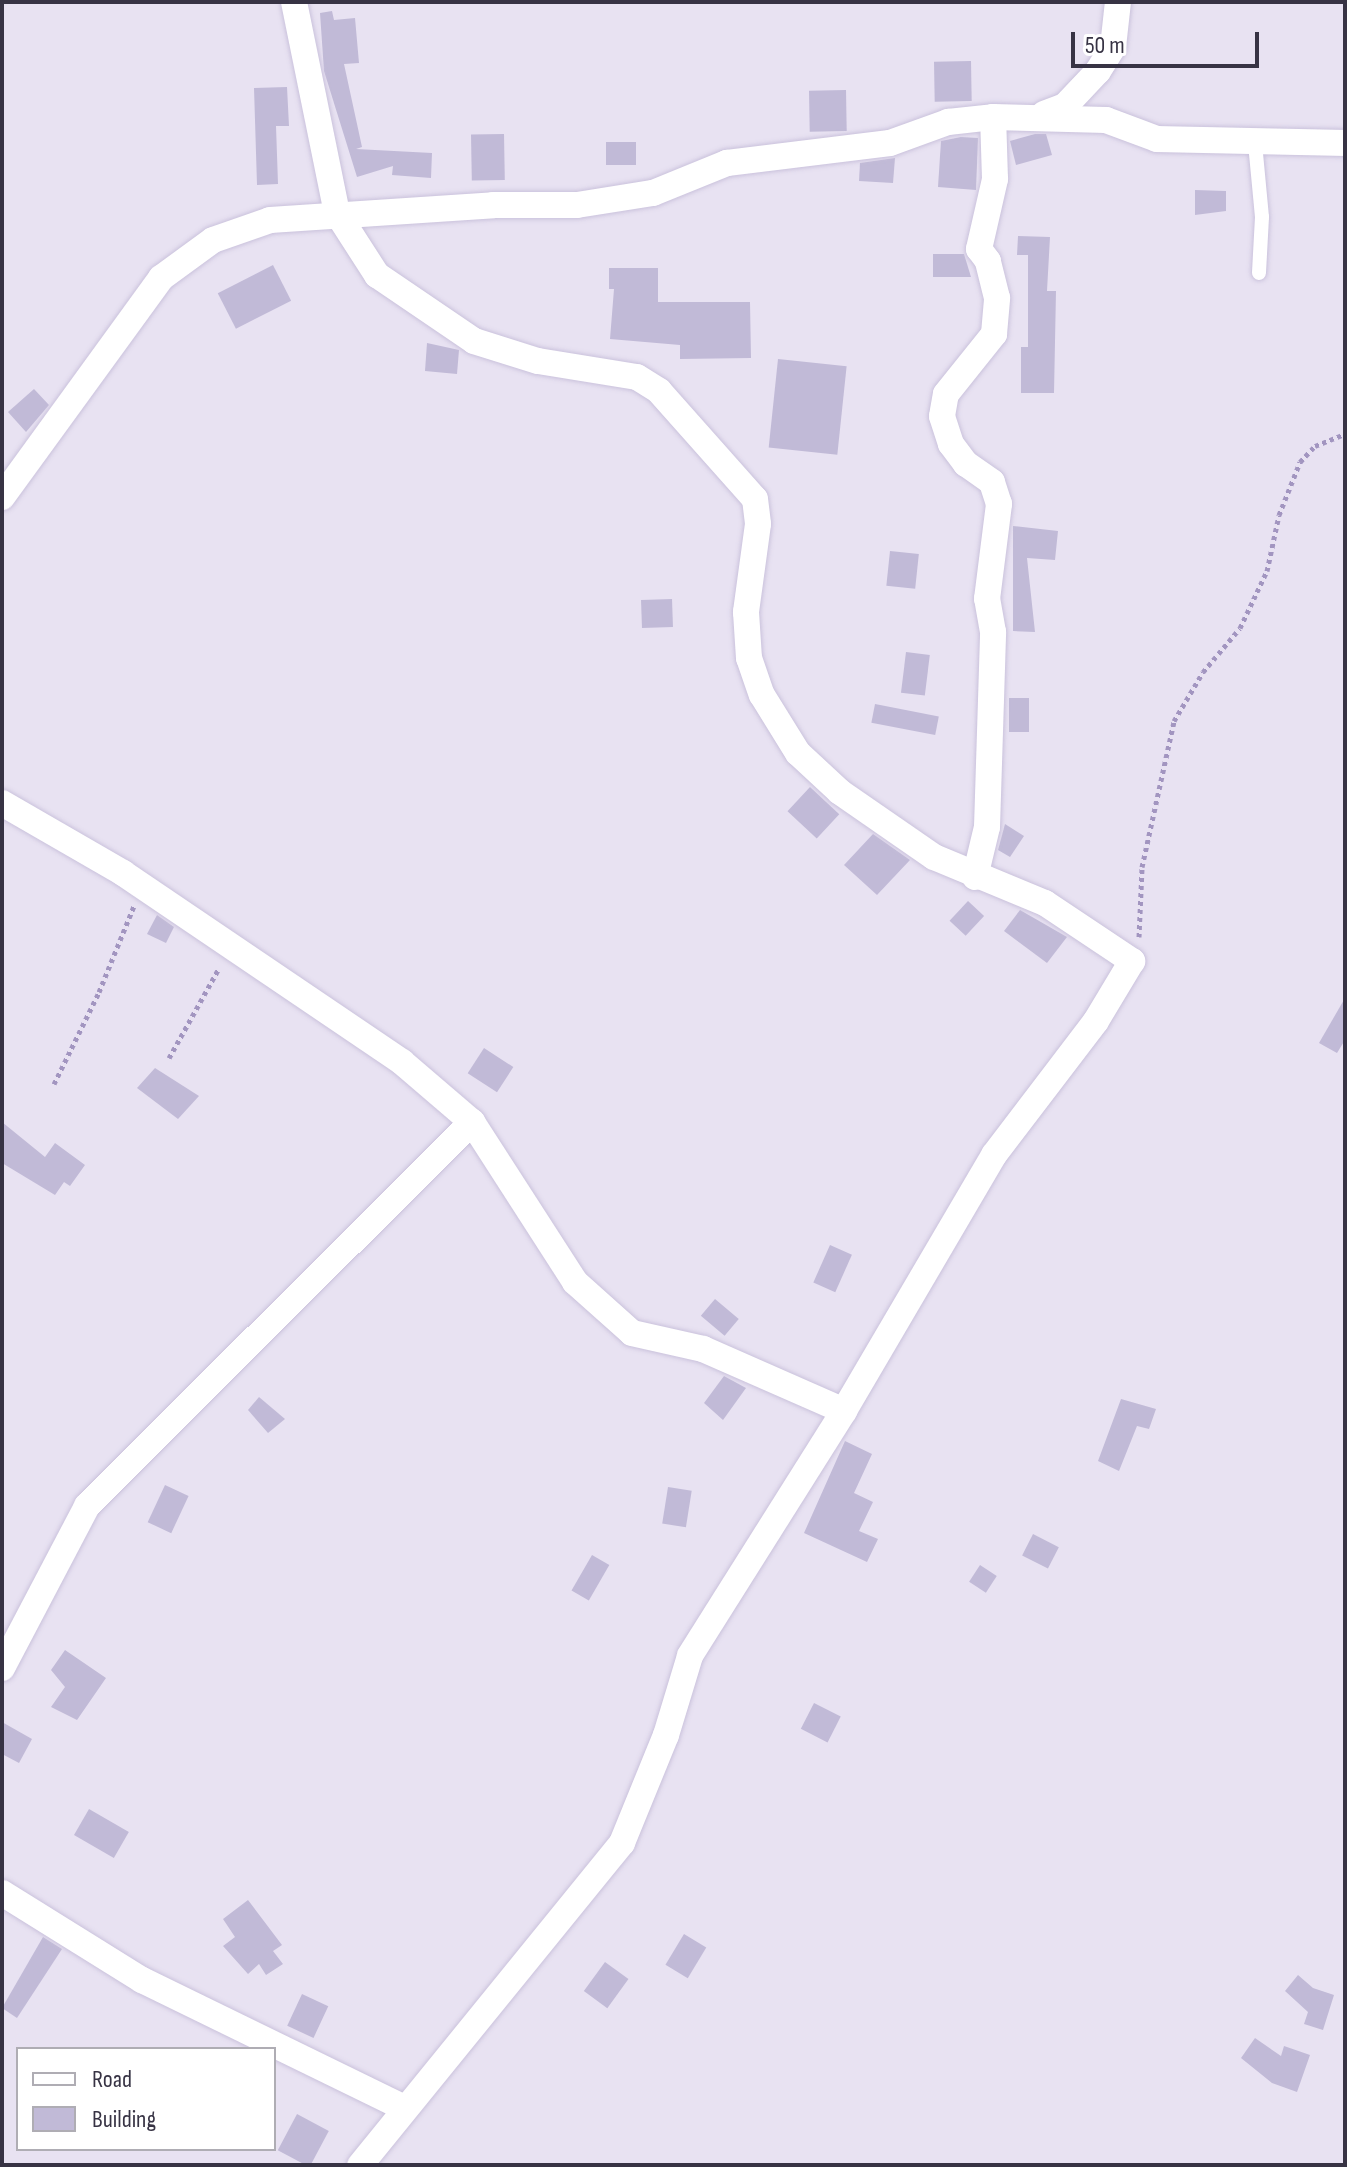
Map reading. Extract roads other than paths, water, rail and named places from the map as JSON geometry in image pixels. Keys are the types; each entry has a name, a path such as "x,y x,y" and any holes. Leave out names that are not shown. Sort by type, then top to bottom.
{"street":[{"path":"294,2 337,213 377,275 474,341 538,361 637,377 659,391 699,432 755,499 758,524 746,633 762,695 798,753 819,774 934,857 975,877 1045,903 1132,961 1096,1021 994,1155 844,1411 690,1656 666,1735 622,1843 360,2165"},
{"path":"1040,115 1065,106 1098,71 1113,47 1118,2"},
{"path":"2,497 161,278 213,240 270,220 337,213 592,203 653,193 727,163 890,143 948,122 993,117 1040,115 1106,120 1157,139 1345,143"},
{"path":"975,877 987,827 993,632 987,599 999,504 992,482 966,464 951,444 942,416 946,394 994,334 997,298 988,261 979,249 995,179 993,117"},
{"path":"2,803 142,887 402,1062 472,1122 575,1282 632,1333 703,1349 844,1411"},
{"path":"2,1668 87,1506 472,1122"},
{"path":"2,1893 142,1980 405,2108"}],"lane":[{"path":"1255,143 1262,217 1259,273"}]}
